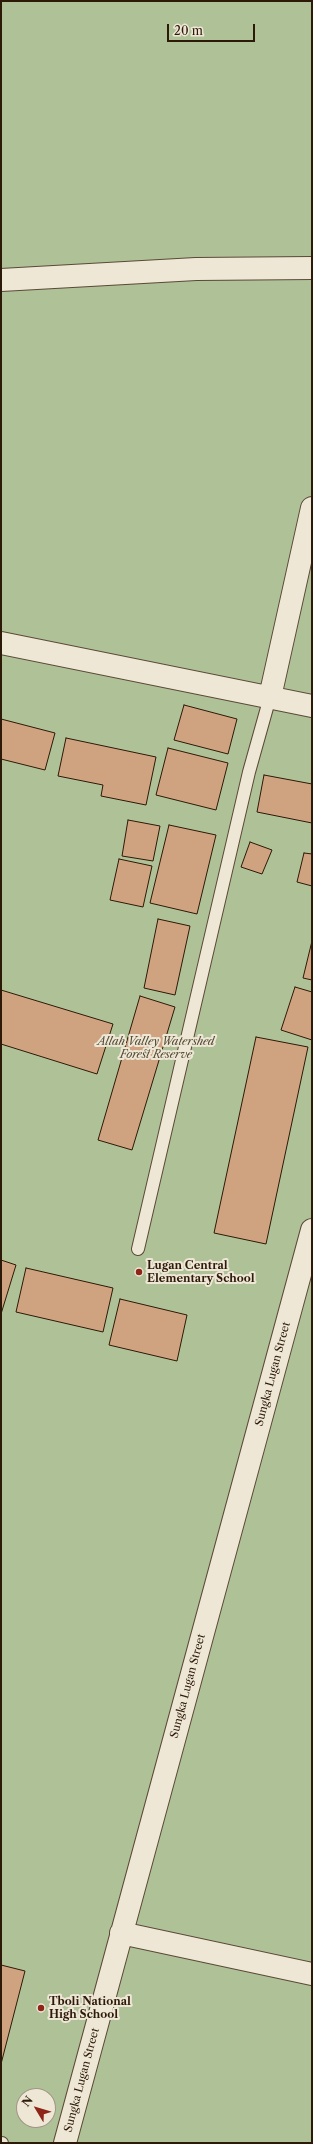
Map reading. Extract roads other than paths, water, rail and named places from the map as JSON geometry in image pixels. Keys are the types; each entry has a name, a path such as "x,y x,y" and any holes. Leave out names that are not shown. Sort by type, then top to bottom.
{"street":[{"path":"1,280 196,269 312,268"},
{"path":"270,697 312,508"},
{"path":"1,643 312,706"},
{"name":"Sungka Lugan Street","path":"65,2143 121,1933 305,1282 312,1230"},
{"path":"121,1933 312,1974"}],"lane":[{"path":"138,1249 249,772 270,697"}],"place":[{"name":"Lugan Central Elementary School","path":"139,1272"},
{"name":"Tboli National High School","path":"41,2008"}],"park label":[{"name":"Allah Valley Watershed Forest Reserve","path":"156,1048"}]}
